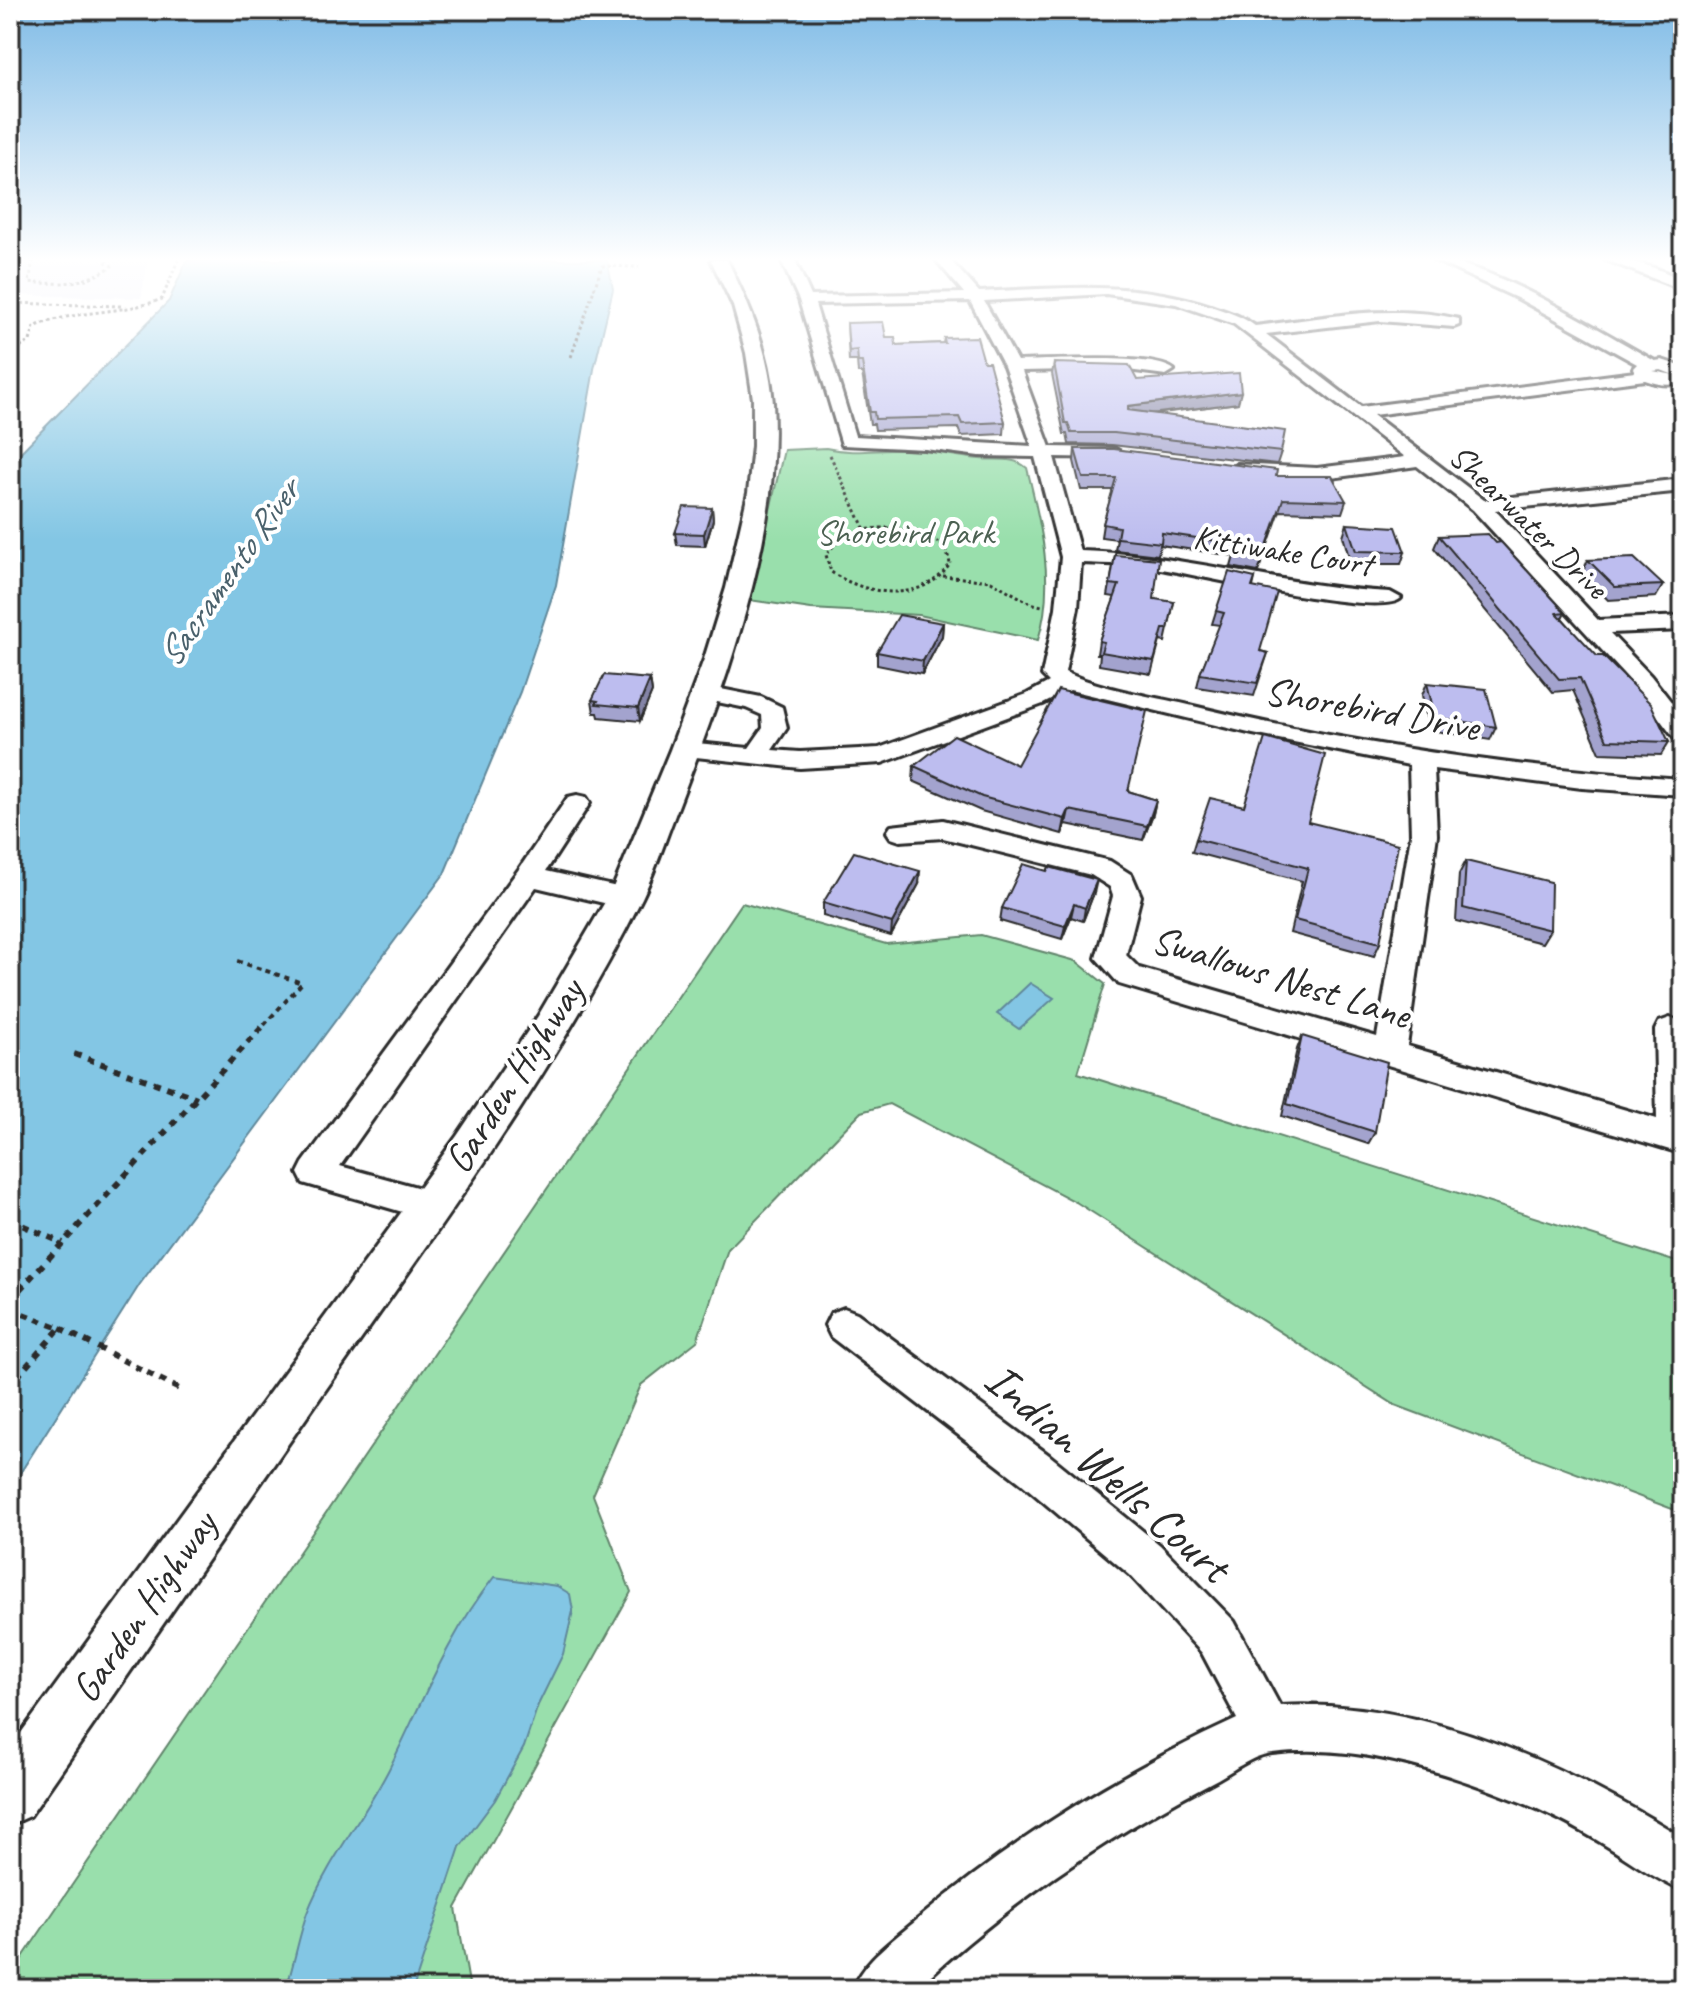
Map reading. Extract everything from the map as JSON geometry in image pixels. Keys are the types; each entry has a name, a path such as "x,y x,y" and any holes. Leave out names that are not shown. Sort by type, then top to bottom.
{"main road":[{"name":"Garden Highway","path":"10,1796 430,1205 555,1019 625,898 686,750 747,563 759,509 765,461 765,431 755,353"}],"street":[{"path":"822,353 848,441 925,444 979,451 1126,455"},
{"path":"686,750 800,760 882,755 1035,699 1060,678 1071,557 1043,452 1005,353"},
{"name":"Shearwater Drive","path":"1283,353 1480,506 1643,681 1683,733"},
{"path":"1620,353 1648,370"},
{"path":"1012,366 1120,364 1166,370"},
{"path":"1360,412 1648,370 1681,376"},
{"path":"1213,467 1257,473 1317,474 1422,460"},
{"path":"1480,506 1683,485"},
{"name":"Kittiwake Court","path":"1071,557 1155,562 1270,586 1352,597 1390,598"},
{"path":"1594,627 1683,623"},
{"name":"Shorebird Drive","path":"1060,678 1278,733 1421,759 1503,771 1683,787"},
{"path":"706,693 753,702 774,712 775,728 756,755"},
{"path":"1390,1053 1424,835 1421,759"},
{"path":"430,1205 315,1173 529,876 577,803"},
{"name":"Swallows Nest Lane","path":"900,832 943,829 1100,868 1122,882 1127,896 1111,958 1129,976 1678,1139"},
{"path":"529,876 625,898"},
{"path":"1670,1030 1678,1139"},
{"name":"Indian Wells Court","path":"844,1325 1035,1469 1145,1560 1218,1637 1268,1730"},
{"path":"878,1989 1022,1869 1145,1790 1268,1730 1329,1730 1392,1738 1489,1765 1591,1810 1683,1866"}],"path":[{"path":"827,449 865,530"},
{"path":"897,528 933,538 950,556 947,571 929,584 899,591 866,589 839,579 826,563 830,547 847,535 865,530 897,528"},
{"path":"942,577 963,576 991,581 1030,603 1067,608"},
{"path":"10,1300 302,983 237,961"},
{"path":"74,1054 197,1098"},
{"path":"10,1220 63,1243"},
{"path":"10,1309 60,1328 181,1390"},
{"path":"10,1385 60,1328"}],"green space":[{"name":"Shorebird Park","path":"784,450 921,451 1010,460 1027,468 1041,532 1046,576 1046,597 1038,640 919,615 811,609 749,600"},
{"path":"742,903 886,944 981,935 1076,961 1105,984 1078,1073 1683,1264 1683,1513 1395,1405 1076,1202 889,1104 861,1112 728,1249 697,1341 641,1385 593,1495 631,1592 456,1908 470,1989 10,1989 10,1976"}],"water":[{"name":"Sacramento River","path":"118,353 598,353 556,585 520,692 444,874 140,1284 10,1489 10,463"},
{"path":"1030,983 1054,998 1019,1029 997,1014"},
{"path":"494,1577 557,1586 570,1594 573,1611 563,1654 538,1705 524,1747 495,1800 460,1847 413,1989 286,1989 315,1894 389,1769 449,1646"}],"building":[{"path":"857,353 982,353 984,362 989,362 1005,422 962,424 959,417 875,419 874,412 870,412 862,362 858,362"},
{"path":"1054,363 1129,365 1137,380 1239,373 1241,392 1128,406 1128,410 1285,431 1281,452 1114,433 1071,433 1068,423 1065,423"},
{"path":"1075,449 1114,449 1277,470 1276,476 1332,476 1346,501 1283,499 1262,560 1235,555 1238,544 1162,533 1161,543 1117,538 1119,527 1103,524 1116,478 1083,478"},
{"path":"684,507 712,508 704,534 675,533"},
{"path":"1347,524 1396,527 1405,552 1356,551"},
{"path":"1488,534 1496,543 1501,542 1565,612 1557,613 1597,656 1603,656 1651,704 1669,742 1607,740 1580,678 1559,679 1439,536"},
{"path":"1115,555 1159,559 1154,599 1174,602 1168,629 1163,629 1154,661 1101,652 1104,642 1099,641 1119,585 1110,584"},
{"path":"1634,558 1663,585 1615,587 1588,560"},
{"path":"1229,572 1255,578 1252,587 1277,592 1260,651 1268,653 1257,683 1200,674 1224,613 1216,611"},
{"path":"899,615 943,623 923,661 877,652"},
{"path":"604,675 650,679 638,708 596,704 598,701 592,700"},
{"path":"1427,683 1486,689 1496,727 1435,717"},
{"path":"1058,690 1147,711 1128,791 1156,800 1147,826 1069,810 1065,819 982,797 914,766 954,735 1017,765"},
{"path":"1265,738 1325,755 1308,822 1398,844 1380,943 1295,920 1308,868 1196,839 1210,798 1244,806"},
{"path":"854,852 920,871 892,923 823,903"},
{"path":"1466,861 1551,882 1550,930 1463,908"},
{"path":"1023,864 1047,871 1049,867 1097,880 1085,908 1074,904 1065,926 1002,908"},
{"path":"1302,1036 1387,1062 1375,1132 1287,1104"}]}
